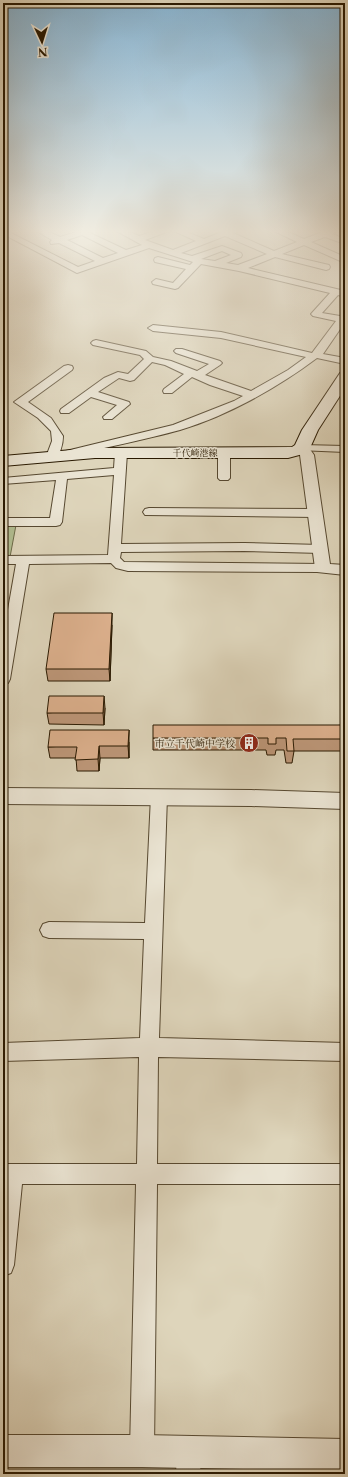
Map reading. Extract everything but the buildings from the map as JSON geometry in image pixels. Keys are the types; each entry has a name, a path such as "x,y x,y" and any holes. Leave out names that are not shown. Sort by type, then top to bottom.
{"main road":[{"path":"302,448 310,430 345,376"},
{"name":"千代崎港線","path":"3,461 54,456 121,453 288,453 302,448"}],"street":[{"path":"334,298 316,314 343,317"},
{"path":"68,368 20,402 28,405 41,415 58,435 54,456 177,427 225,409 292,372 314,355 343,317"},
{"path":"153,328 221,335 345,361"},
{"path":"168,363 179,352 187,340"},
{"path":"96,343 143,353 150,359 168,363 214,383 252,395"},
{"path":"179,352 218,363"},
{"path":"168,391 226,357"},
{"path":"65,411 108,380 118,375 130,378 150,359"},
{"path":"90,393 125,404 108,417"},
{"path":"302,448 345,449"},
{"path":"302,448 307,455 323,568"},
{"path":"224,452 224,478"},
{"path":"121,453 114,554 120,565 128,567 323,568 345,570"},
{"path":"3,481 120,471"},
{"path":"3,522 56,522 62,476"},
{"path":"149,512 316,513"},
{"path":"3,560 244,548 321,549"},
{"path":"3,679 23,560"},
{"path":"3,796 159,796 345,801"},
{"path":"142,1451 149,1047 159,796"},
{"path":"49,930 154,931"},
{"path":"3,1052 149,1047 345,1052"},
{"path":"3,1264 8,1174 345,1174"},
{"path":"3,1451 142,1451 189,1463 345,1454"}],"green space":[{"path":"3,525 16,525 10,557 3,557"}],"place":[{"name":"市立千代崎中学校","path":"249,743"}]}
